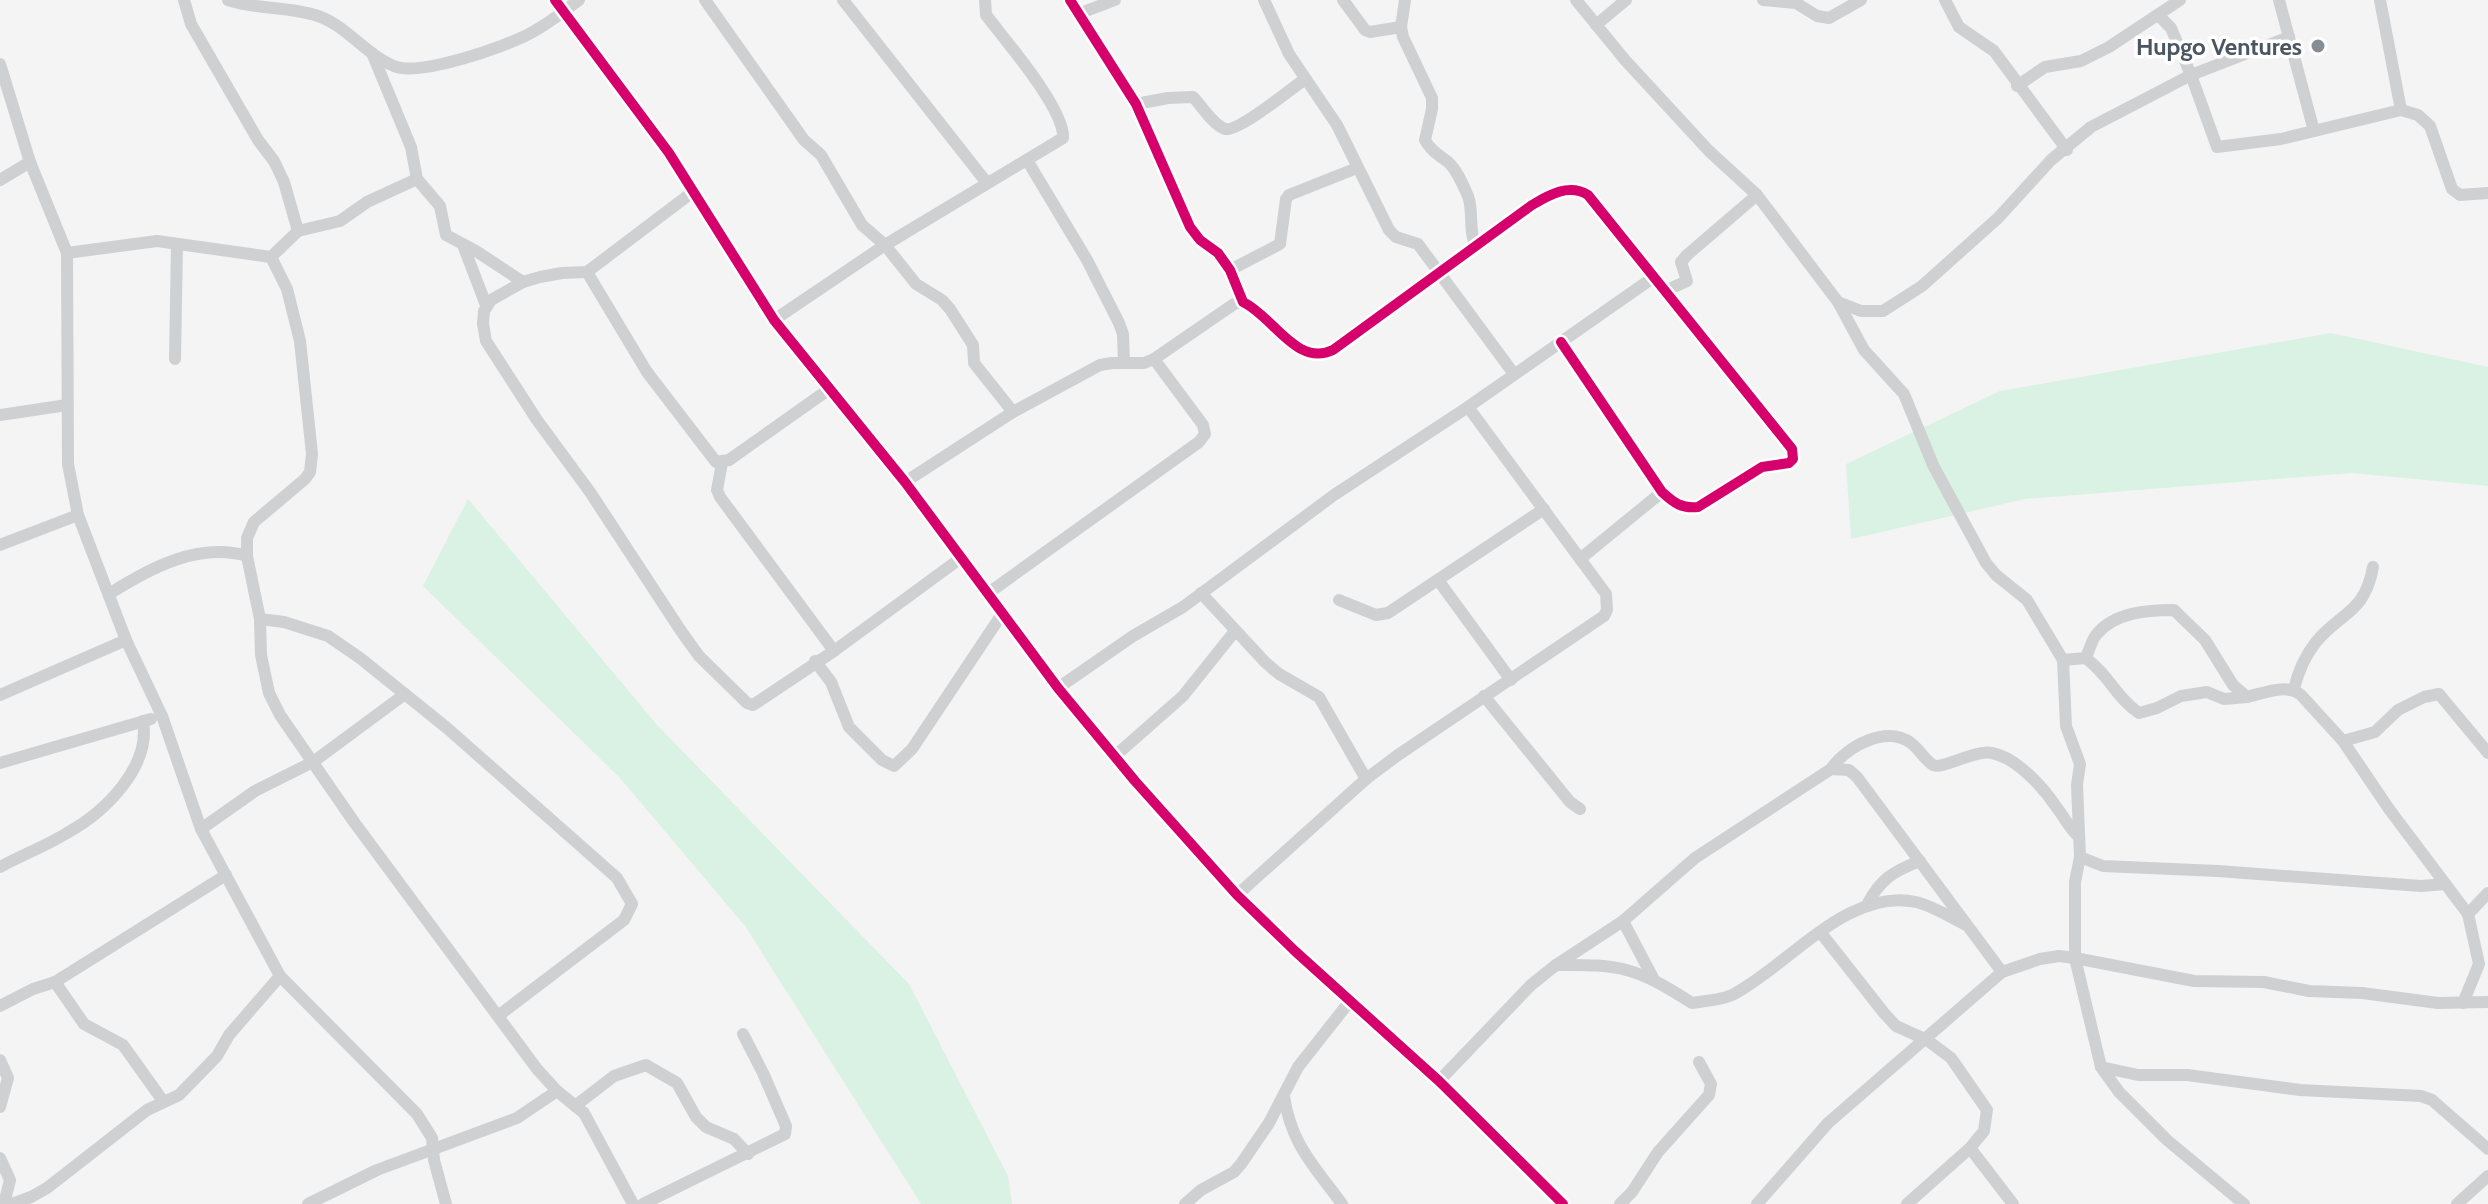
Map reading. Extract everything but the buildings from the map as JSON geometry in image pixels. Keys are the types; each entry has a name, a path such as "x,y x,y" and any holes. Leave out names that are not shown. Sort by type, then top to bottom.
{"street":[{"path":"184,0 191,24 258,140 274,161 284,182 298,231"},
{"path":"228,0 315,15 341,28 392,66 420,69 483,52 527,35 579,0"},
{"path":"555,0 630,97 694,191 774,320 905,482 1058,688 1237,895 1439,1081 1563,1204"},
{"path":"705,0 804,140 821,155 862,225 885,245 916,284 942,300 950,309 973,345 974,363 1013,412"},
{"path":"843,0 987,183"},
{"path":"774,320 885,245 1063,138 1063,129 1050,101 986,15 985,0"},
{"path":"1070,0 1136,104 1190,227 1200,240 1218,253 1230,270 1243,302"},
{"path":"1078,14 1115,0"},
{"path":"1264,0 1281,39 1337,125 1389,230 1396,237 1418,244 1514,374"},
{"path":"1343,0 1365,30 1370,32 1401,27"},
{"path":"1405,0 1401,27 1408,51 1432,98 1425,140 1455,170 1471,207 1471,233 1476,247"},
{"path":"1576,0 1709,151 1757,195 1838,302 1864,350 1911,406 1933,465 1986,563 2027,600 2063,660 2066,726 2080,764 2077,785 2080,857 2075,882 2075,958 2101,1067 2119,1092 2167,1140 2244,1204"},
{"path":"1596,25 1626,0"},
{"path":"1763,0 1796,3 1817,16 1829,18 1861,0"},
{"path":"1945,0 1959,27 1994,51 2067,150"},
{"path":"2017,86 2045,67 2081,61 2109,47 2180,0"},
{"path":"2279,0 2314,131"},
{"path":"2380,0 2401,110"},
{"path":"2158,15 2171,28 2217,147 2281,139 2401,110 2418,115 2430,126 2452,189 2460,195 2488,193"},
{"path":"1838,302 1861,311 1875,312 1898,303 1922,286 1998,218 2051,160 2067,150 2091,127 2191,75 2289,37"},
{"path":"371,50 411,147 417,179 440,206 446,235 523,282"},
{"path":"0,64 30,162 67,253 68,464 78,515 126,640 162,716 201,829 280,976 417,1114 428,1129 446,1204"},
{"path":"1136,104 1193,97 1220,126 1230,129 1249,121 1305,79"},
{"path":"1027,160 1087,260 1119,323 1123,334 1124,363"},
{"path":"0,180 30,162"},
{"path":"1230,270 1280,244 1289,195 1357,168"},
{"path":"271,257 298,231 340,221 367,202 417,179"},
{"path":"486,305 523,282 562,273 587,272 694,191"},
{"path":"905,482 1013,412 1100,365 1144,363 1154,359 1234,304 1243,302 1253,307 1298,348 1313,355 1322,355 1547,197 1559,192 1580,191 1588,195 1794,454 1789,463 1762,467 1698,507 1681,507 1662,492 1561,342"},
{"path":"1665,291 1687,281 1681,262 1687,255 1757,195"},
{"path":"67,253 157,241 271,257"},
{"path":"175,359 177,244"},
{"path":"463,245 486,305 483,324 486,341 699,656 747,703 753,705 834,651 961,558"},
{"path":"271,257 287,289 300,341 312,454 310,472 305,479 254,522 247,538 247,556 260,619 261,655 269,693 280,715 313,762 498,1016 557,1091 584,1113 633,1204"},
{"path":"587,272 647,372 712,458 722,463"},
{"path":"1058,688 1133,636 1183,607 1334,495 1468,407 1654,277"},
{"path":"987,594 1199,442 1205,434 1203,425 1154,359"},
{"path":"828,390 722,463 717,490 834,651"},
{"path":"0,415 67,405"},
{"path":"1237,895 1366,779 1425,734 1604,616 1607,610 1606,594 1468,407"},
{"path":"1580,559 1662,492"},
{"path":"1339,600 1368,613 1382,615 1544,509"},
{"path":"0,545 78,515"},
{"path":"109,594 145,572 193,555 226,550 247,556"},
{"path":"2294,689 2299,670 2317,641 2355,610 2370,582 2373,567"},
{"path":"1438,580 1511,680"},
{"path":"1201,593 1279,674 1319,697 1366,779"},
{"path":"2085,658 2095,636 2110,623 2143,610 2174,610 2205,640 2233,685 2247,697"},
{"path":"815,661 831,682 849,727 882,760 894,766 912,749 1002,614"},
{"path":"260,619 284,622 328,636 360,658 617,878 632,904 624,920 498,1016"},
{"path":"1115,756 1183,696 1235,631"},
{"path":"0,695 126,640"},
{"path":"2063,660 2085,658 2095,664 2131,708 2139,713 2181,696 2207,692 2224,699 2294,689"},
{"path":"2294,689 2343,741 2389,809 2468,914 2479,964 2463,1003"},
{"path":"201,829 255,791 313,762 405,694"},
{"path":"2343,741 2375,732 2398,710 2424,697 2439,694 2488,753"},
{"path":"1484,696 1562,793 1580,809"},
{"path":"0,763 162,716"},
{"path":"0,867 68,833 96,813 119,789 143,751 146,737 143,721"},
{"path":"1439,1081 1531,985 1556,965 1623,921 1695,858 1831,769 1866,740 1893,735 1910,743 1934,766 1968,755 1990,752 2011,760 2046,792 2070,829 2079,837"},
{"path":"1831,769 1849,770 1857,777 2002,972"},
{"path":"2080,857 2103,866 2421,886 2445,884"},
{"path":"1867,905 1874,891 1893,872 1920,861"},
{"path":"0,1006 55,982 226,875"},
{"path":"2468,914 2488,893"},
{"path":"1556,965 1623,967 1653,978 1692,1003 1733,995 1821,933 1867,905 1881,901 1913,901 1969,926"},
{"path":"1623,921 1653,978"},
{"path":"1821,933 1896,1026 1927,1040 1951,1058 1987,1110 1984,1131 1970,1148 1907,1204"},
{"path":"1757,1204 1828,1123 2002,972 2040,959 2059,956 2075,958 2194,981 2264,982 2309,991 2362,993 2438,1003 2488,1002"},
{"path":"12,1204 47,1188 147,1110 179,1095 217,1056 229,1035 280,976"},
{"path":"55,982 84,1024 123,1045 163,1101"},
{"path":"1185,1204 1201,1190 1234,1172 1284,1096 1298,1067 1350,1001"},
{"path":"643,1204 780,1138 787,1131 743,1034"},
{"path":"0,1060 8,1078 0,1107"},
{"path":"1620,1204 1632,1192 1658,1152 1709,1095 1711,1084 1699,1062"},
{"path":"575,1106 614,1076 646,1065 677,1083 696,1117 706,1127 734,1139 748,1154"},
{"path":"2101,1067 2138,1075 2187,1075 2300,1090 2421,1096 2432,1100 2488,1149"},
{"path":"308,1204 377,1170 517,1118 557,1091"},
{"path":"1284,1096 1290,1128 1298,1144 1342,1204"},
{"path":"1970,1148 2013,1204"},
{"path":"0,1158 10,1180 4,1204"},
{"path":"2457,1204 2488,1176"},
{"path":"1766,1193 1776,1204"}],"green space":[{"path":"2331,333 2488,367 2488,486 2352,473 2025,499 1851,539 1846,464 2000,391"},
{"path":"468,499 658,726 909,984 1008,1176 1012,1204 921,1204 745,926 620,778 423,586"}],"cycle path":[{"path":"555,0 669,153 774,320 905,482 1058,688 1135,781 1237,895 1439,1081 1563,1204"},
{"path":"1070,0 1136,104 1190,227 1200,240 1218,253 1230,270 1243,302 1296,346 1308,352 1333,350 1532,205 1559,192 1574,190 1588,195 1792,449 1793,459 1789,463 1762,467 1698,507 1678,504 1662,492 1561,342"}],"place":[{"name":"Hupgo Ventures","path":"2318,46"}]}
